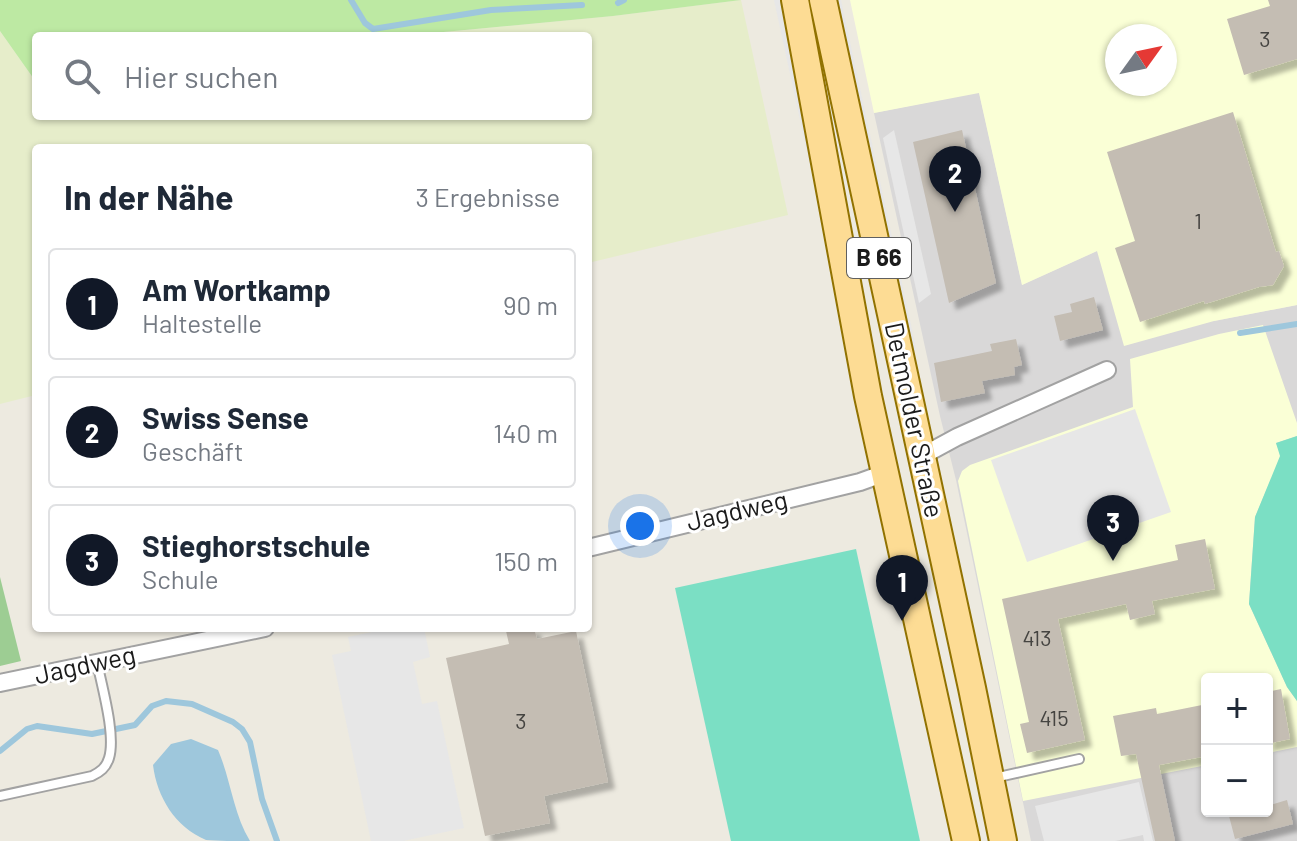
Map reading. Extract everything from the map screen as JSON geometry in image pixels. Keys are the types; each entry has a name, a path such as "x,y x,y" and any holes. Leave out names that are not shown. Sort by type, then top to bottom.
{"main road":[{"name":"Detmolder Straße","path":"795,0 863,372 966,841"},
{"name":"Detmolder Straße","path":"823,0 1003,841"},
{"path":"885,473 922,456"}],"street":[{"path":"922,456 957,437 1107,370"},
{"name":"Jagdweg","path":"592,547 860,482 885,473"},
{"name":"Jagdweg","path":"0,683 245,632"}],"lane":[{"path":"0,796 92,776 102,771 109,761 111,746 97,662"},
{"path":"991,779 1079,759"}],"shaded area":[{"path":"741,0 788,215 592,262 592,144 32,144 32,396 0,404 0,31 32,76 32,120 592,120 592,32 443,32"},
{"path":"774,0 781,0 821,179 810,166"},
{"path":"835,0 841,0 916,348 911,359"},
{"path":"850,0 1297,0 1297,305 1214,321 1124,346 1097,251 1022,285 979,93 874,113"},
{"path":"979,92 1022,285 1097,251 1214,321 1297,305 1297,841 1031,841 874,113"},
{"path":"894,130 931,294 919,303 883,138"},
{"path":"1263,325 1297,423 1297,436 1276,443 1281,456 1255,517 1249,604 1287,687 1297,701 1297,747 1273,752 1273,673 1201,673 1201,766 1023,801 958,481 962,471 970,465 1133,407 1130,359"},
{"path":"1135,409 1171,512 1027,562 991,460"},
{"path":"372,632 425,632 430,657 413,662 422,704 437,701 464,828 403,841 371,841 332,655 351,651 348,637"},
{"path":"1139,782 1153,841 1144,841 1143,835 1115,841 1044,841 1035,806"}],"green space":[{"path":"0,0 741,0 443,32 32,32 32,76 0,31"},
{"path":"1297,436 1297,701 1287,687 1249,604 1255,517 1280,456 1276,443"},
{"path":"856,549 920,841 731,841 675,588"},
{"path":"0,577 21,661 0,666"}],"water":[{"path":"191,739 218,750 250,841 206,840 185,827 169,810 153,765 171,744"}],"building":[{"path":"1268,0 1297,0 1297,59 1244,75 1227,19 1270,6"},
{"path":"1233,112 1276,252 1279,251 1284,266 1273,285 1205,304 1204,301 1140,322 1115,248 1135,241 1107,152"},
{"path":"962,130 996,283 949,303 913,142"},
{"path":"1094,297 1103,330 1060,341 1054,316 1072,312 1070,304"},
{"path":"1016,339 1022,365 1014,367 1015,375 982,381 985,393 941,402 934,363 992,351 990,344"},
{"path":"1205,539 1215,589 1152,601 1155,614 1130,620 1126,604 1058,619 1085,740 1027,753 1020,724 1029,722 1002,599 1178,560 1175,545"},
{"path":"506,632 535,632 537,639 576,632 608,782 544,796 550,823 485,836 446,658 509,644"},
{"path":"1281,689 1290,739 1273,743 1273,691"},
{"path":"1201,705 1201,757 1159,765 1175,841 1155,841 1136,754 1121,756 1113,716 1156,708 1157,714"},
{"path":"1287,800 1293,824 1235,839 1229,817 1273,817 1273,804"}],"waterway":[{"path":"351,0 365,23 373,29 491,10 582,5"},
{"path":"618,3 624,0"},
{"path":"1240,333 1297,324"},
{"path":"0,751 27,729 37,726 92,734 135,725 152,706 166,701 192,704 242,729 250,742 262,799 277,841"}],"place":[{"name":"Swiss Sense","path":"955,212"},
{"name":"Stieghorstschule","path":"1113,561"},
{"name":"Am Wortkamp","path":"902,621"}]}
